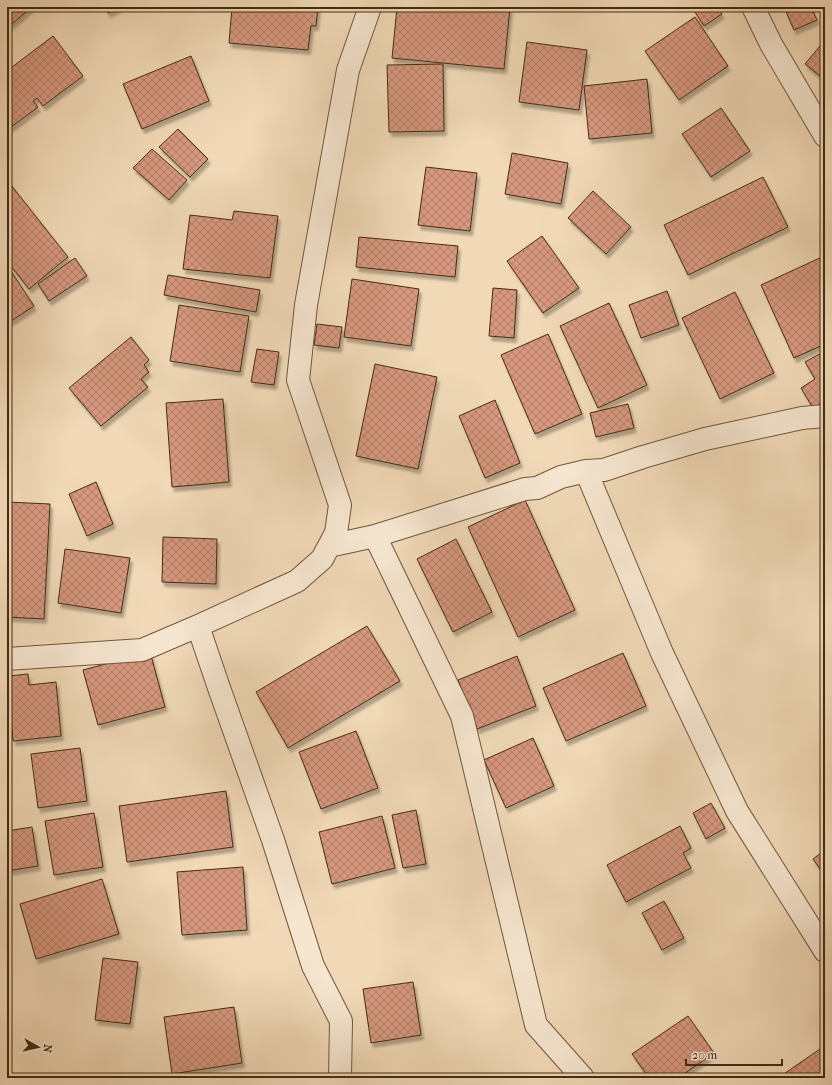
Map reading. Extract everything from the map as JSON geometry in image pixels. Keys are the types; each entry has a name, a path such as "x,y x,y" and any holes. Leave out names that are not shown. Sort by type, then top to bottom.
{"street":[{"path":"7,659 142,650 297,581 322,559 336,533 340,505 298,380 306,305 348,70 370,7"},
{"path":"753,7 771,44 825,136"},
{"path":"329,546 375,536 525,489 537,488 561,477 586,471 604,470 643,457 705,440 802,418 825,416"},
{"path":"586,471 662,653 737,811 825,951"},
{"path":"375,536 462,716 536,1025 583,1078"},
{"path":"198,626 273,840 313,966 341,1021 340,1078"}],"building":[{"path":"7,7 32,7 7,28"},
{"path":"105,7 120,7 108,13"},
{"path":"232,7 318,7 316,26 311,26 308,50 229,43"},
{"path":"397,7 510,7 504,69 392,58"},
{"path":"702,7 717,7 722,14 704,26 695,12"},
{"path":"784,7 811,7 817,20 794,30"},
{"path":"695,17 728,66 679,100 645,51"},
{"path":"53,36 83,76 43,106 37,98 33,101 38,107 7,130 7,71"},
{"path":"825,40 825,80 805,64"},
{"path":"527,42 587,50 579,110 519,102"},
{"path":"191,56 209,101 142,129 123,84"},
{"path":"443,64 444,131 389,132 387,65"},
{"path":"647,79 652,133 589,139 584,86"},
{"path":"721,108 750,151 711,177 682,134"},
{"path":"178,129 208,159 190,177 159,147"},
{"path":"152,149 187,180 169,200 133,168"},
{"path":"512,153 568,163 561,204 505,194"},
{"path":"426,167 477,173 470,231 418,225"},
{"path":"763,177 788,227 688,275 664,225"},
{"path":"7,180 68,257 29,289 7,261"},
{"path":"593,191 631,227 606,254 568,218"},
{"path":"234,211 278,216 270,278 183,269 190,215 232,220"},
{"path":"542,236 579,288 543,313 507,261"},
{"path":"359,237 458,246 455,277 356,267"},
{"path":"822,257 825,263 825,344 794,358 761,285"},
{"path":"75,258 87,276 49,301 38,284"},
{"path":"7,265 34,306 8,323 7,322"},
{"path":"168,275 260,290 256,312 164,295"},
{"path":"352,279 419,289 411,346 344,337"},
{"path":"493,288 517,290 514,338 489,336"},
{"path":"667,291 679,325 641,338 629,305"},
{"path":"735,292 774,373 720,399 682,318"},
{"path":"609,303 647,385 598,408 560,326"},
{"path":"179,305 249,316 240,372 170,361"},
{"path":"317,324 342,327 339,348 314,345"},
{"path":"548,334 582,414 535,434 501,355"},
{"path":"131,337 149,360 144,365 149,372 141,379 148,387 101,426 69,388"},
{"path":"257,349 279,352 274,385 251,382"},
{"path":"825,351 825,401 813,408 801,388 815,379 805,362"},
{"path":"375,364 437,377 418,469 356,456"},
{"path":"223,399 229,482 172,487 166,403"},
{"path":"495,400 520,463 485,478 459,416"},
{"path":"628,404 634,428 596,437 590,413"},
{"path":"96,482 113,524 87,536 69,494"},
{"path":"525,500 575,610 518,637 468,527"},
{"path":"7,502 50,504 44,619 7,617"},
{"path":"163,537 217,539 216,584 162,582"},
{"path":"456,539 492,612 453,632 417,559"},
{"path":"65,549 130,558 121,613 58,603"},
{"path":"367,626 400,681 288,748 256,692"},
{"path":"150,652 165,707 98,725 83,670"},
{"path":"623,653 646,706 566,741 543,688"},
{"path":"517,656 536,706 477,729 458,680"},
{"path":"28,674 29,685 56,682 61,736 13,741 8,686 10,687 9,676"},
{"path":"356,731 378,788 321,809 299,752"},
{"path":"533,738 554,786 506,808 484,760"},
{"path":"80,748 87,801 38,808 31,754"},
{"path":"226,791 233,847 127,862 119,806"},
{"path":"711,803 725,828 706,839 693,813"},
{"path":"416,810 426,864 403,868 392,815"},
{"path":"94,813 103,867 54,875 45,821"},
{"path":"382,816 395,868 332,884 319,832"},
{"path":"680,826 691,848 683,853 691,868 626,902 607,865"},
{"path":"32,827 38,866 7,871 7,831"},
{"path":"825,850 825,876 813,859"},
{"path":"243,867 247,930 182,935 177,872"},
{"path":"102,879 119,934 36,959 20,904"},
{"path":"664,901 684,938 662,950 642,913"},
{"path":"103,958 138,962 130,1024 95,1020"},
{"path":"413,982 421,1035 371,1043 363,989"},
{"path":"234,1007 242,1063 172,1074 164,1017"},
{"path":"688,1016 714,1053 678,1078 649,1078 632,1054"},
{"path":"823,1047 825,1051 825,1078 778,1078"}]}
